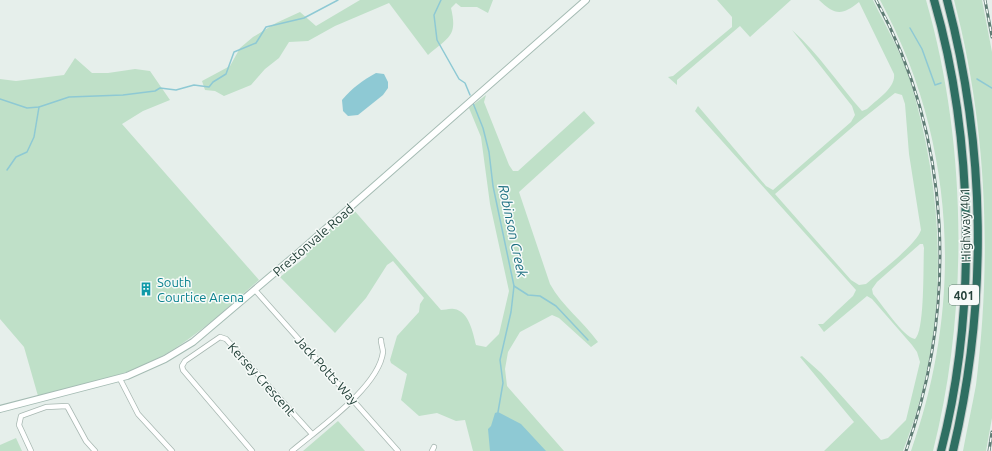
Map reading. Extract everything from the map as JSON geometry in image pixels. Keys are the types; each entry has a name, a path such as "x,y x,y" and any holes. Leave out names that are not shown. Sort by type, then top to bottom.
{"highway":[{"name":"Highway 401","path":"934,0 946,47 957,114 964,185 966,235 964,307 956,370 941,451"},
{"name":"Highway 401","path":"947,0 960,50 968,95 975,155 978,232 976,301 971,357 962,414 953,451"}],"street":[{"name":"Prestonvale Road","path":"0,409 120,378 151,366 193,342 255,290 586,0"},
{"name":"Jack Potts Way","path":"255,290 398,451"},
{"name":"Kersey Crescent","path":"252,451 182,370 182,366 185,361 220,338 226,339 312,434"},
{"path":"292,451 353,400 372,376 383,352 381,340"},
{"path":"120,378 138,414 172,451"},
{"path":"31,451 19,425 21,416 46,407 66,406 86,441 95,451"}],"green space":[{"path":"360,0 493,0 488,13 477,7 461,7 456,3 451,8 453,25 450,36 428,55 389,3 335,26 308,41 289,42 279,58 265,69 251,85 224,96 215,91 205,90 202,81 230,66 240,48 253,37 276,23 300,12 316,26"},
{"path":"717,0 791,0 750,37 740,26 677,80 677,85 668,77 673,76 732,27 732,17"},
{"path":"819,0 873,0 897,47 909,77 922,123 931,170 936,217 938,265 936,312 929,359 918,405 903,451 824,451 854,422 800,357 802,356 821,373 881,440 888,438 906,420 920,362 917,352 872,299 867,296 824,332 818,324 823,324 853,296 856,290 695,111 698,106 766,186 773,190 851,122 855,115 852,106 792,30 820,59 862,111 867,109 889,89 894,79 894,74 859,2 844,11 839,12 830,9","holes":["895,93 902,95 905,104 909,154 921,230 913,243 897,258 866,284 859,285 851,280 775,194 856,124","920,244 923,244 924,248 923,296 920,324 915,339 910,337 899,327 873,294 872,289 877,282"]},
{"path":"880,0 926,0 940,54 956,167 958,225 957,283 953,340 945,396 933,451 911,451 928,395 939,337 945,280 944,222 937,165 924,109 905,53"},
{"path":"954,0 982,0 992,52 992,418 986,451 963,451 976,385 984,289 985,240 980,143 974,95"},
{"path":"75,58 92,73 108,73 135,69 150,71 170,100 143,111 122,124 259,280 200,331 184,343 150,362 109,378 38,396 24,347 0,319 0,79 16,81 64,75"},
{"path":"486,95 484,102 509,165 513,171 518,171 584,111 595,123 519,192 550,284 560,299 598,342 591,347 559,318 552,315 520,332 508,352 505,369 507,386 564,451 473,451 465,420 456,421 437,413 419,416 401,400 407,374 391,363 390,360 397,336 419,312 420,304 424,298 393,261 387,265 366,298 335,333 280,277 307,256 304,252 353,209 441,310 454,309 463,314 470,323 476,345 486,347 499,334 509,291 490,204 481,137 469,108"},
{"path":"338,421 365,451 303,451"},
{"path":"16,438 22,451 0,451 0,445"}],"water":[{"path":"376,73 384,74 388,82 388,88 383,95 358,115 348,116 343,111 342,100 358,85"},
{"path":"498,412 521,424 546,451 490,451 488,429 491,426 495,413"}],"waterway":[{"path":"0,99 27,108 39,107 69,97 123,95 155,91 160,88 176,90 194,85 209,87 213,82 226,74 234,52 256,43 266,27 304,18 338,0"},
{"name":"Robinson Creek","path":"441,0 434,15 437,40 459,79 465,83 470,95"},
{"path":"910,28 922,49 935,85 941,83"},
{"path":"977,79 992,88"},
{"name":"Robinson Creek","path":"473,103 483,128 489,152 493,186 514,286 511,312 500,360 503,383 498,412"},
{"path":"7,170 16,157 27,152 34,137 39,107"},
{"path":"514,286 528,295 540,296 556,306 588,340"}],"railway":[{"path":"876,0 901,53 920,108 933,165 939,222 939,280 934,338 923,395 906,451"},
{"path":"985,0 992,37"},
{"path":"989,451 992,432"}],"place":[{"name":"South Courtice Arena","path":"146,289"}]}
